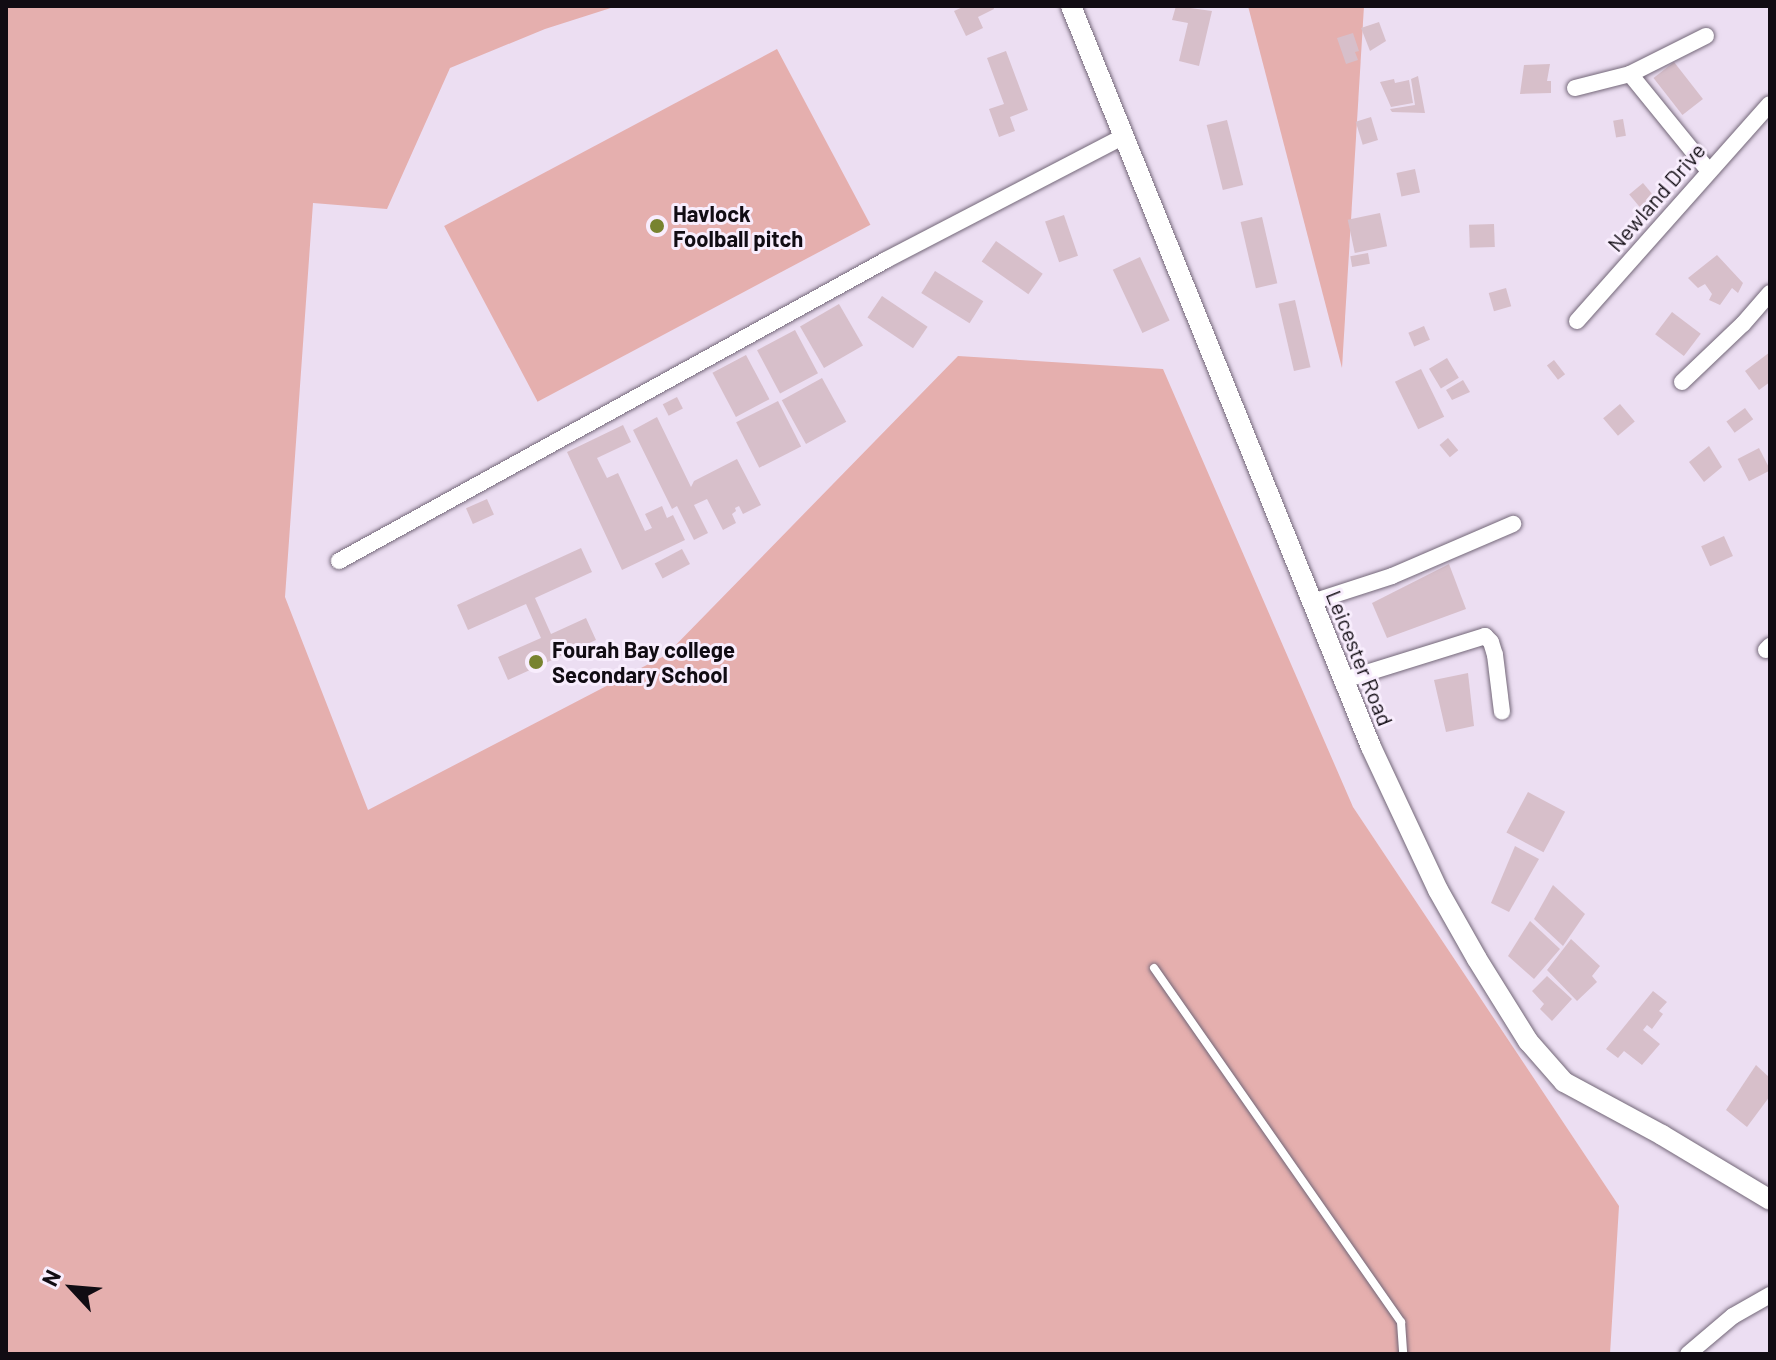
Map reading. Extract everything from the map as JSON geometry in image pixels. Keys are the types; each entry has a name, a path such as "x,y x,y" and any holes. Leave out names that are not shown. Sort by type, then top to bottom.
{"street":[{"name":"Leicester Road","path":"1071,6 1371,747 1438,890 1528,1041 1564,1082 1673,1141 1770,1200"},
{"path":"1575,88 1630,74 1706,36"},
{"path":"1630,74 1708,170"},
{"name":"Newland Drive","path":"1577,321 1708,170 1770,104"},
{"path":"339,561 886,260 1124,136"},
{"path":"1682,382 1743,324 1770,293"},
{"path":"1312,602 1392,576 1513,524"},
{"path":"1344,680 1485,636 1491,642 1495,655 1502,712"},
{"path":"1688,1354 1733,1316 1770,1295"}],"lane":[{"path":"1154,968 1401,1322 1403,1354"}],"shaded area":[{"path":"6,6 617,6 545,29 450,68 387,209 313,203 285,597 368,810 666,655 958,356 1163,369 1353,807 1619,1206 1610,1354 6,1354"},
{"path":"1248,6 1364,6 1342,368"},
{"name":"Havlock Foolball pitch","path":"777,49 870,225 538,402 444,226"}],"building":[{"path":"965,6 993,6 994,9 978,17 983,28 966,36 954,11"},
{"path":"1176,6 1212,11 1199,66 1179,61 1188,23 1172,20"},
{"path":"1379,22 1386,41 1370,51 1361,28"},
{"path":"1353,33 1359,51 1355,52 1358,60 1346,64 1337,38"},
{"path":"1006,51 1028,110 1010,117 1015,131 999,137 989,109 1004,104 987,58"},
{"path":"1674,62 1703,99 1682,115 1654,78"},
{"path":"1550,64 1547,81 1551,81 1551,93 1520,94 1524,65"},
{"path":"1418,76 1425,113 1392,112 1390,109 1415,105 1411,79"},
{"path":"1394,79 1395,83 1409,80 1413,103 1391,107 1380,82"},
{"path":"1371,117 1378,140 1363,145 1356,122"},
{"path":"1623,119 1626,136 1616,137 1613,121"},
{"path":"1227,120 1243,185 1223,190 1207,125"},
{"path":"1415,169 1420,192 1401,196 1396,173"},
{"path":"1643,183 1653,195 1639,207 1629,195"},
{"path":"1380,213 1387,246 1355,253 1348,220"},
{"path":"1064,215 1078,256 1059,262 1045,222"},
{"path":"1262,217 1277,283 1256,288 1241,222"},
{"path":"1494,224 1495,247 1470,248 1469,225"},
{"path":"996,241 1043,274 1028,294 982,261"},
{"path":"1368,253 1370,264 1352,267 1350,256"},
{"path":"1717,255 1743,283 1738,293 1732,288 1720,305 1709,300 1712,294 1705,284 1698,288 1688,278"},
{"path":"1140,257 1170,320 1142,333 1113,270"},
{"path":"935,271 983,301 970,323 921,293"},
{"path":"1506,288 1511,306 1494,311 1489,293"},
{"path":"882,296 928,327 913,348 867,318"},
{"path":"1295,300 1311,367 1294,371 1278,304"},
{"path":"839,304 863,346 824,368 800,326"},
{"path":"1672,312 1701,334 1684,356 1655,334"},
{"path":"1424,326 1430,340 1414,346 1408,333"},
{"path":"795,330 818,373 780,393 757,350"},
{"path":"1770,352 1770,382 1759,390 1745,371"},
{"path":"746,355 769,399 736,417 712,373"},
{"path":"1447,358 1459,378 1441,389 1429,369"},
{"path":"1554,360 1565,374 1558,380 1547,366"},
{"path":"1421,369 1444,417 1418,429 1395,382"},
{"path":"822,378 846,422 806,444 782,400"},
{"path":"1463,380 1470,392 1452,400 1446,390"},
{"path":"677,397 683,409 669,416 663,404"},
{"path":"778,401 801,446 759,468 736,422"},
{"path":"1620,404 1635,422 1618,436 1603,418"},
{"path":"1745,408 1753,419 1735,433 1726,422"},
{"path":"657,417 691,487 694,481 737,459 761,505 743,514 739,506 735,508 732,514 736,523 723,530 707,499 694,505 708,533 694,540 677,506 672,509 633,430"},
{"path":"623,425 631,442 597,458 607,478 618,473 645,531 652,528 645,514 662,506 667,518 673,515 685,540 622,570 567,452"},
{"path":"1448,438 1458,450 1450,457 1440,445"},
{"path":"1709,446 1722,467 1704,482 1689,462"},
{"path":"1759,448 1770,470 1749,481 1738,459"},
{"path":"487,499 494,515 473,524 466,508"},
{"path":"1724,536 1733,556 1710,566 1701,546"},
{"path":"581,548 592,572 535,598 551,634 586,618 596,640 508,680 498,657 541,638 526,604 468,630 457,605"},
{"path":"682,549 690,564 663,579 655,564"},
{"path":"1449,564 1466,609 1387,638 1372,603"},
{"path":"1468,673 1474,726 1446,732 1434,680"},
{"path":"1528,792 1565,812 1543,852 1506,833"},
{"path":"1515,846 1539,859 1509,912 1491,903"},
{"path":"1553,885 1585,914 1563,946 1534,919"},
{"path":"1530,921 1560,949 1534,979 1508,956"},
{"path":"1571,939 1600,966 1592,976 1597,982 1577,1001 1547,970"},
{"path":"1547,976 1572,999 1552,1021 1540,1009 1544,1004 1532,991"},
{"path":"1653,991 1667,1002 1659,1011 1663,1014 1652,1029 1647,1025 1643,1030 1660,1044 1642,1065 1624,1051 1618,1058 1606,1049"},
{"path":"1756,1065 1770,1078 1770,1096 1747,1127 1726,1110"}],"place":[{"name":"Havlock Foolball pitch","path":"657,226"},
{"name":"Fourah Bay college Secondary School","path":"536,662"}]}
